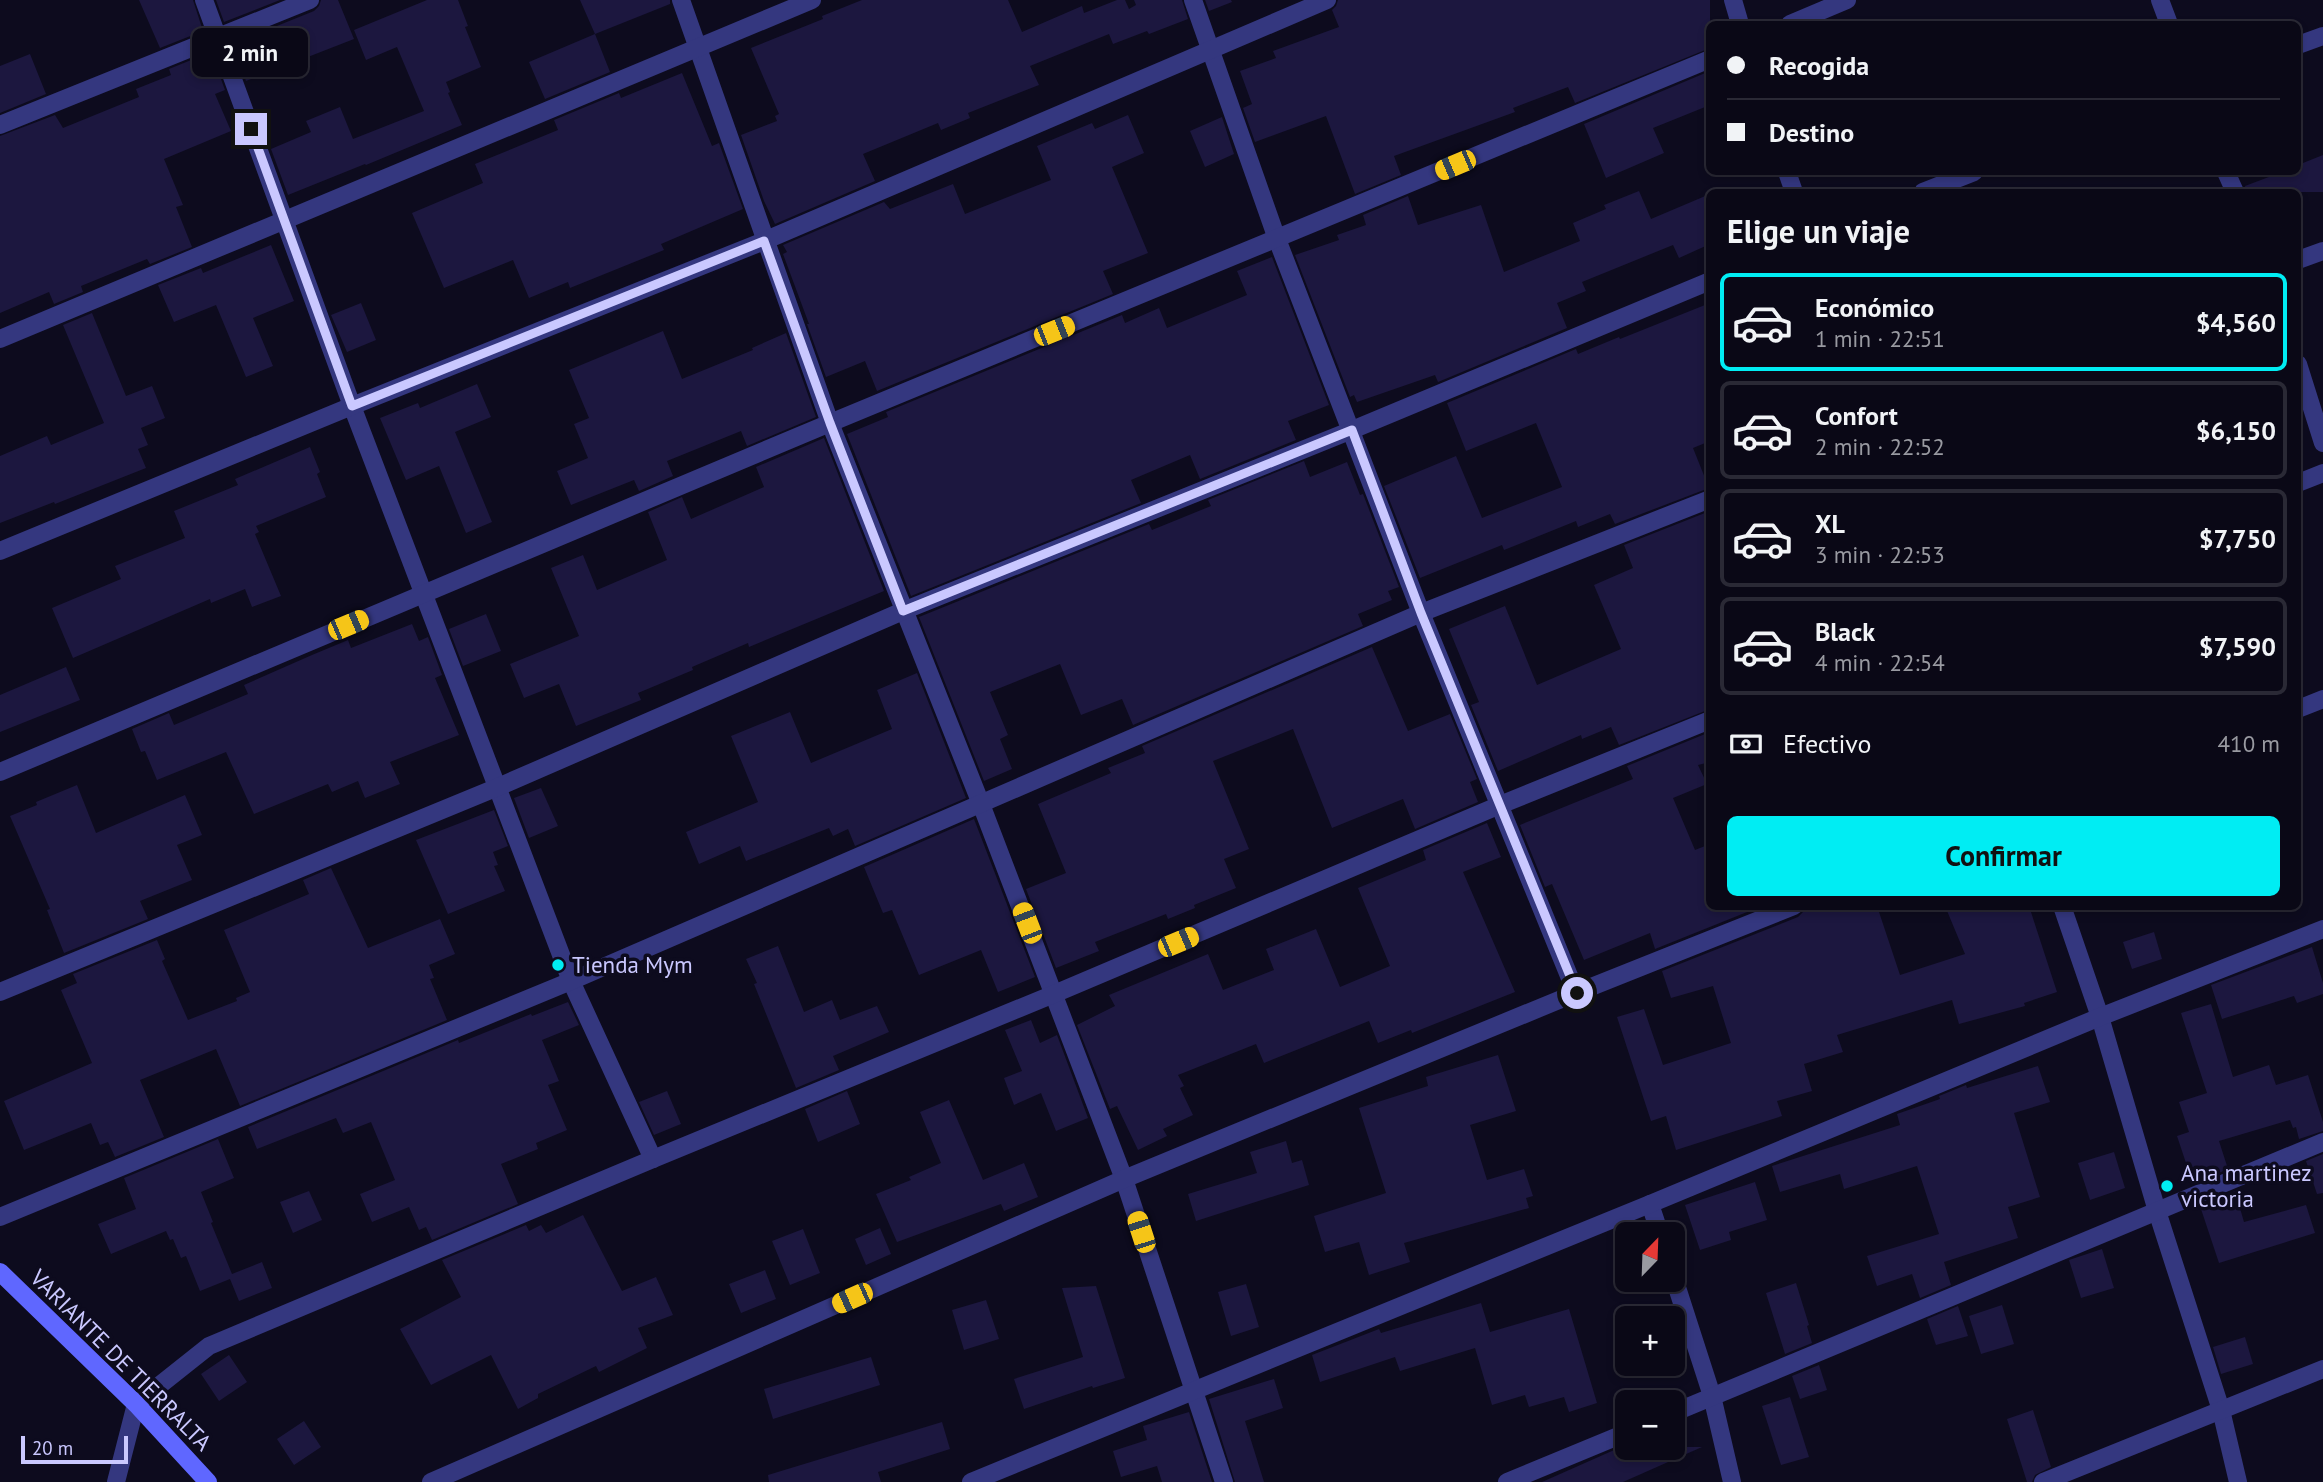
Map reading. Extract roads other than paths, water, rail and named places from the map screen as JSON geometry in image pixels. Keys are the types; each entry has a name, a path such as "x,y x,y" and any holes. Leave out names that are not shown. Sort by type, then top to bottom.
{"main road":[{"name":"VARIANTE DE TIERRALTA","path":"0,1272 136,1404 208,1482"}],"street":[{"path":"204,0 352,406 572,981 653,1159"},
{"path":"0,125 310,0"},
{"path":"681,0 830,423 981,804 1124,1178 1224,1482"},
{"path":"0,339 812,0"},
{"path":"1193,0 1277,239 1421,613 1577,993"},
{"path":"0,551 764,241 1326,0"},
{"path":"1733,0 1739,21"},
{"path":"1797,21 1847,0"},
{"path":"2160,0 2168,21"},
{"path":"2301,44 2323,36"},
{"path":"0,772 830,423 1706,61"},
{"path":"1931,189 1966,175"},
{"path":"2301,259 2323,251"},
{"path":"0,992 498,787 903,611 1352,430 1706,283"},
{"path":"2301,373 2323,443"},
{"path":"2301,482 2323,473"},
{"path":"0,1217 572,981 1421,613 1706,501"},
{"path":"2301,708 2323,699"},
{"path":"116,1482 136,1404 209,1346 1500,805 1706,722"},
{"path":"431,1482 1124,1178 1784,910"},
{"path":"2063,910 2100,1017 2157,1211 2221,1410 2238,1482"},
{"path":"971,1482 2100,1017 2323,929"},
{"path":"1685,1408 2323,1142"},
{"path":"1650,1204 1656,1222"},
{"path":"1678,1292 1712,1396 1732,1482"},
{"path":"2043,1482 2323,1369"},
{"path":"1507,1482 1615,1437"}],"place":[{"name":"Tienda Mym","path":"558,965"},
{"name":"Ana martinez victoria","path":"2167,1186"}]}
